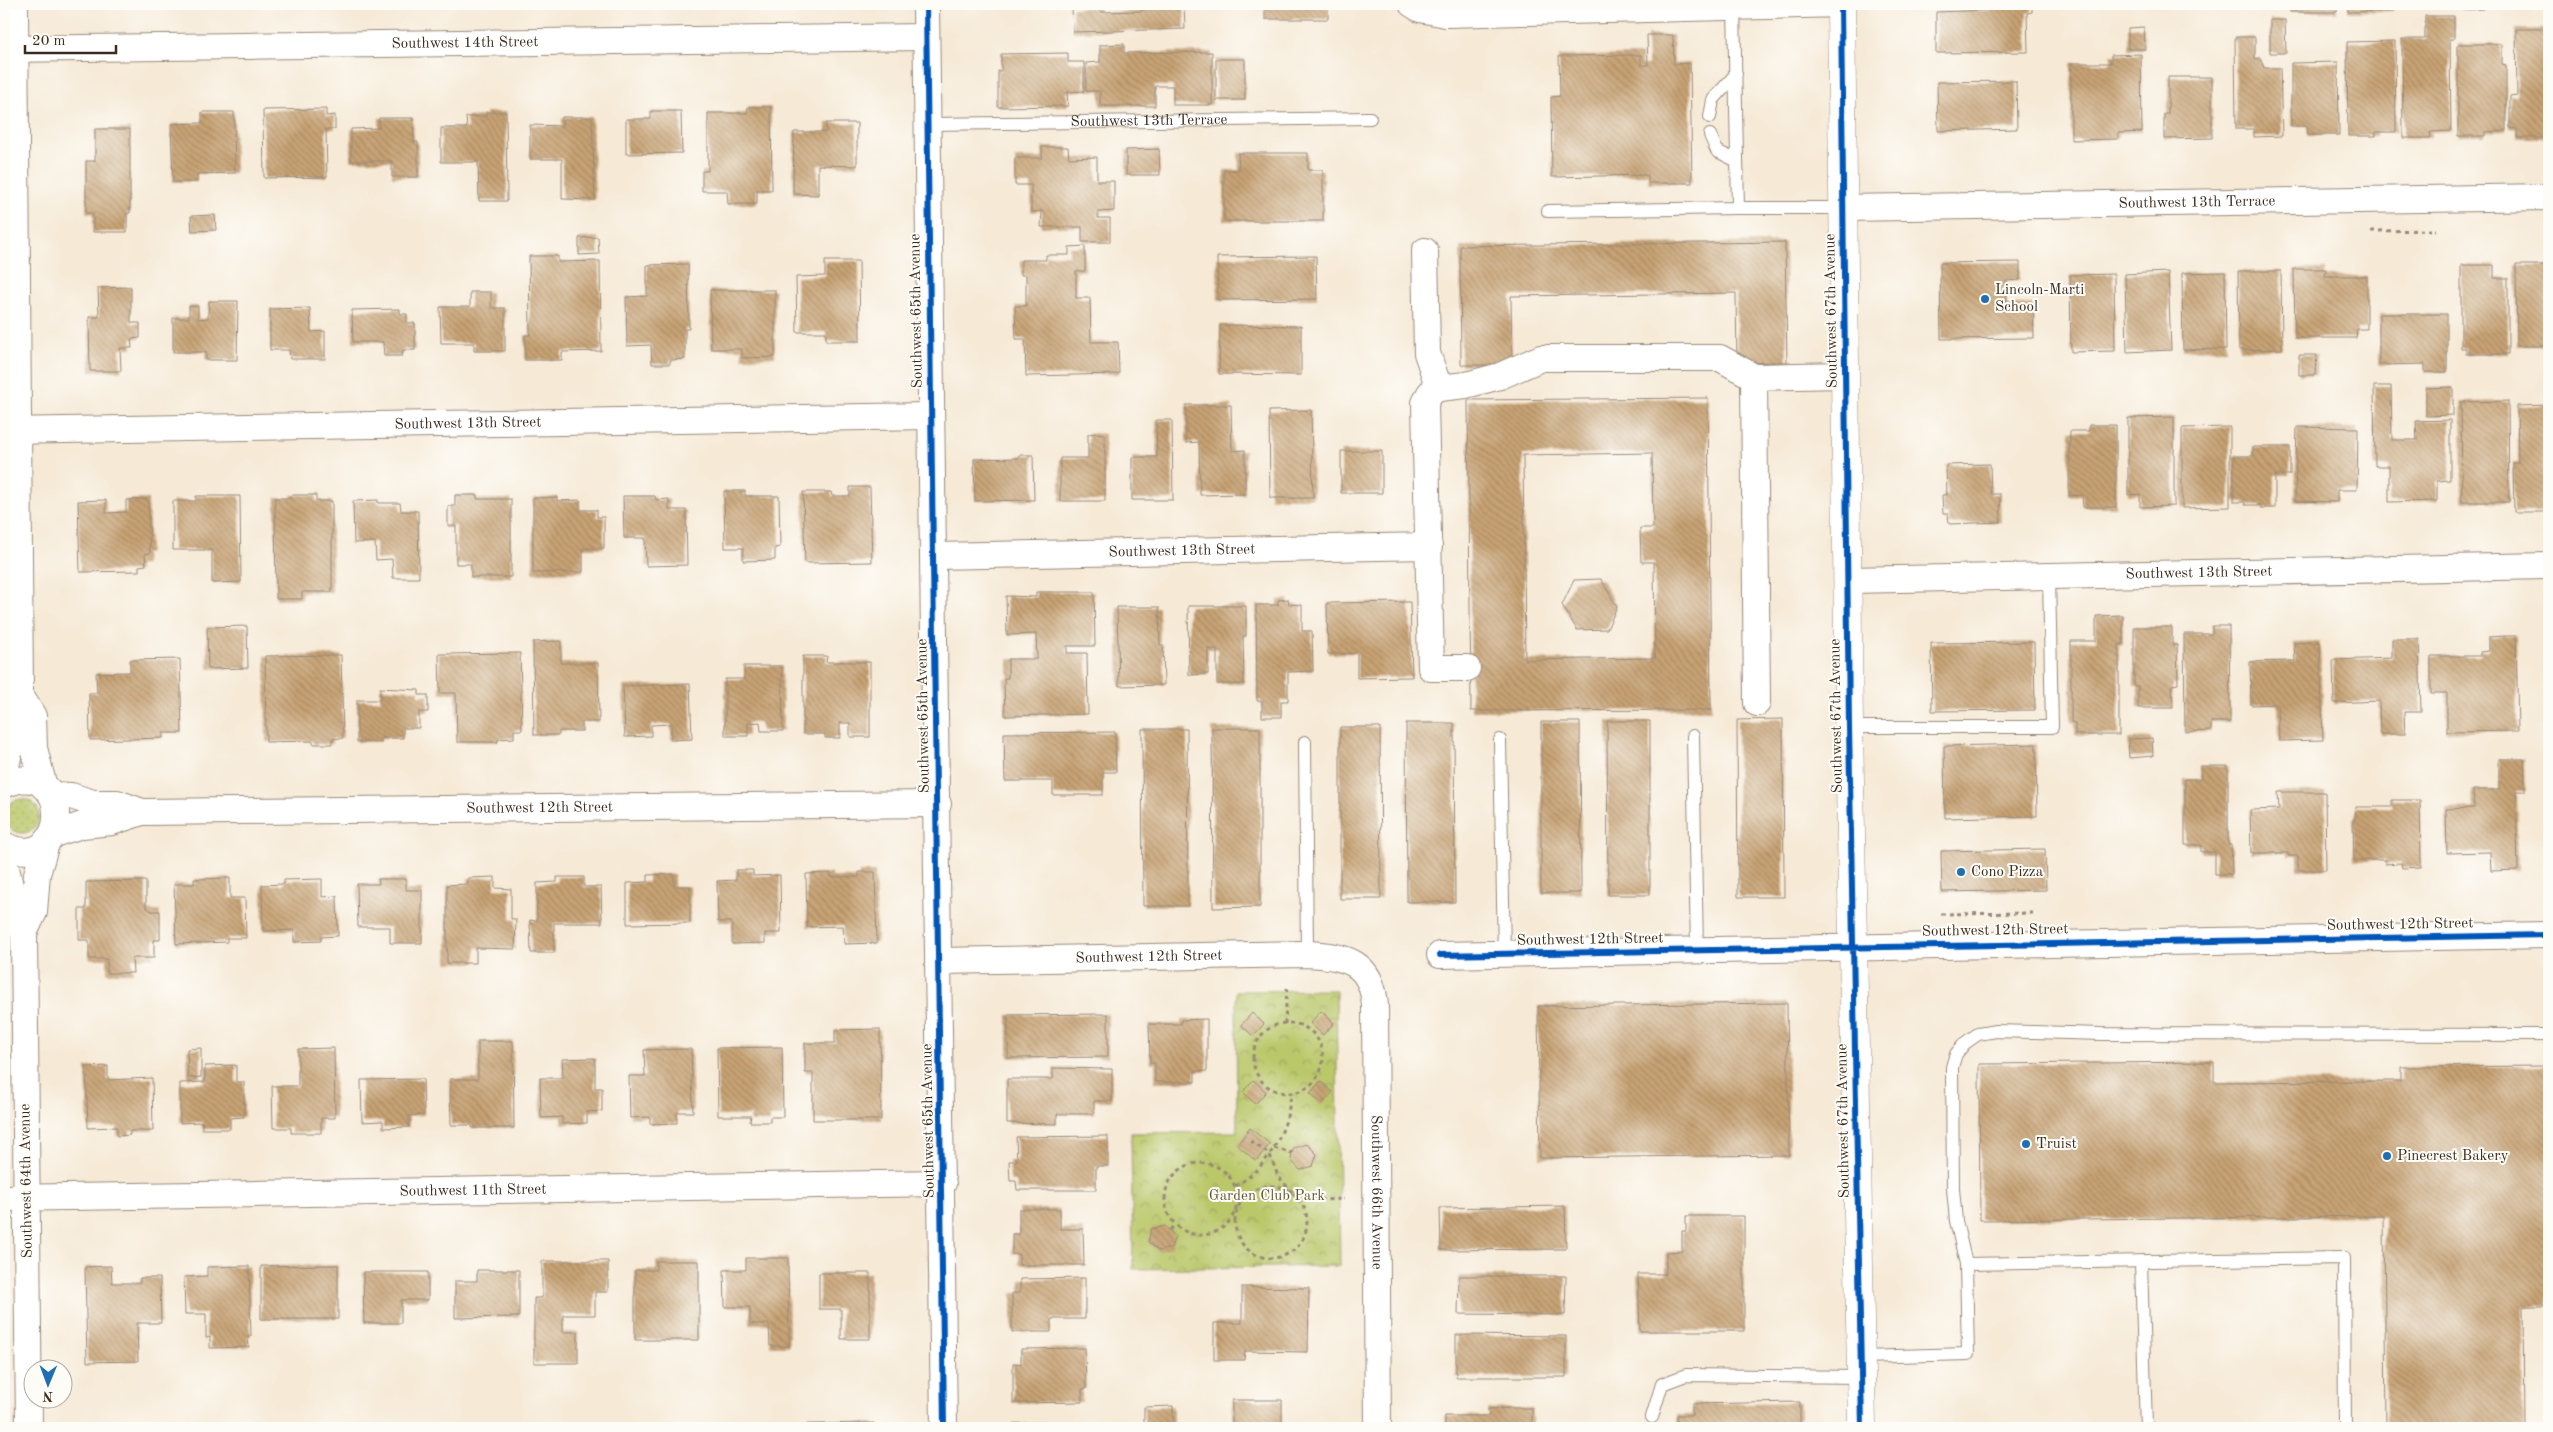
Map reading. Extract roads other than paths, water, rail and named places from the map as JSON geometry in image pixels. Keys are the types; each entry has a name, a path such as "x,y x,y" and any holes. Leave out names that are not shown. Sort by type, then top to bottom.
{"main road":[{"name":"Southwest 67th Avenue","path":"1841,4 1849,727 1862,1428"}],"street":[{"path":"4,777 10,750 12,714 20,695 11,431 9,48 14,4"},
{"name":"Southwest 65th Avenue","path":"926,4 938,804 944,1428"},
{"path":"1412,4 1420,9 1446,14 1841,4"},
{"name":"Southwest 14th Street","path":"9,48 926,37"},
{"name":"Southwest 13th Terrace","path":"1843,208 2549,197"},
{"path":"1425,251 1427,353 1439,388"},
{"path":"1467,668 1431,668 1425,403 1430,393 1439,388 1466,385 1500,376 1541,358 1720,358 1754,377 1845,375"},
{"path":"1754,377 1757,703"},
{"name":"Southwest 13th Street","path":"11,431 931,416"},
{"name":"Southwest 13th Street","path":"934,556 1429,546"},
{"name":"Southwest 13th Street","path":"1848,580 2549,566"},
{"path":"20,695 33,716 34,748 48,791"},
{"name":"Southwest 12th Street","path":"4,784 24,779 48,791 93,803 117,803 142,812"},
{"name":"Southwest 64th Avenue","path":"29,1428 16,1198 24,933 34,912 37,874 57,816 48,791"},
{"name":"Southwest 12th Street","path":"4,845 22,850 35,848 49,838 82,826 112,822 142,812 938,804"},
{"name":"Southwest 64th Avenue","path":"4,859 11,890 12,913 24,933"},
{"name":"Southwest 12th Street","path":"1440,954 2549,935"},
{"name":"Southwest 12th Street","path":"939,961 1307,954 1344,958 1356,965"},
{"name":"Southwest 66th Avenue","path":"1356,965 1368,976 1374,990 1375,1006 1378,1428"},
{"name":"Southwest 11th Street","path":"16,1198 942,1183"}],"lane":[{"path":"1734,6 1738,208"},
{"path":"1710,117 1713,100 1736,74"},
{"name":"Southwest 13th Terrace","path":"928,124 1370,118"},
{"path":"1710,135 1717,151 1737,161"},
{"path":"1548,211 1843,208"},
{"path":"1849,727 2052,727 2049,575"},
{"path":"1693,736 1697,950"},
{"path":"1500,740 1504,954"},
{"path":"1305,742 1307,954"},
{"path":"1652,1417 1662,1384 1686,1375 1861,1367 1968,1354 1966,1264 1956,1221 1953,1189 1952,1067 1956,1054 1965,1043 1978,1034 2019,1030 2111,1034 2549,1035"},
{"path":"1966,1264 2344,1258 2346,1428"},
{"path":"2141,1262 2146,1428"}],"place":[{"name":"Lincoln-Marti School","path":"1985,299"},
{"name":"Cono Pizza","path":"1961,872"},
{"name":"Truist","path":"2026,1144"},
{"name":"Pinecrest Bakery","path":"2387,1156"}],"park label":[{"name":"Garden Club Park","path":"1267,1196"}]}
